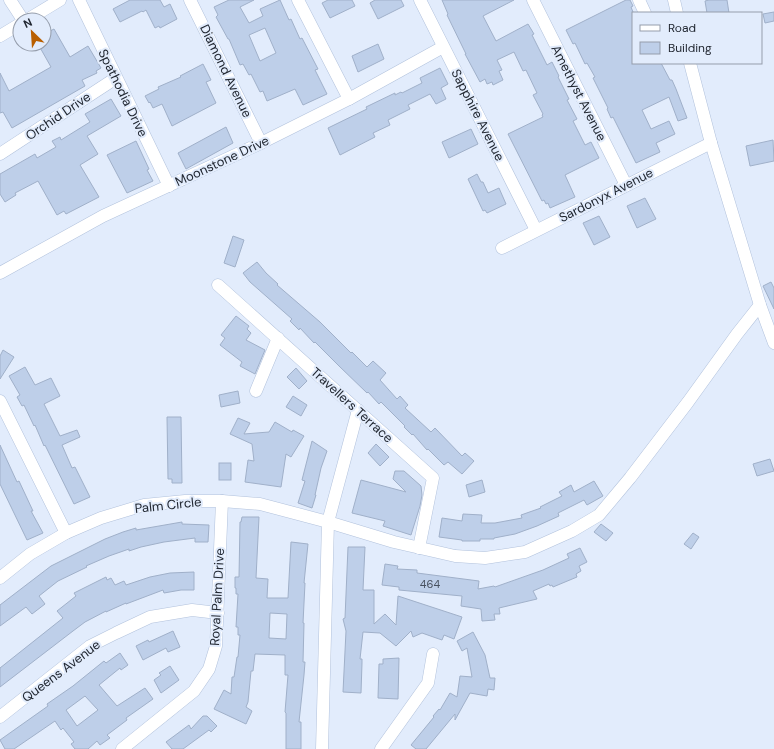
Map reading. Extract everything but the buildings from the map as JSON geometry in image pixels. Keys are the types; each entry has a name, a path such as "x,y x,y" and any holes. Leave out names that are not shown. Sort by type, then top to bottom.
{"street":[{"path":"10,0 18,12"},
{"path":"40,12 60,0"},
{"name":"Spathodia Drive","path":"79,0 169,186"},
{"name":"Diamond Avenue","path":"190,0 261,143"},
{"path":"298,0 349,99"},
{"name":"Sapphire Avenue","path":"420,0 536,230"},
{"name":"Amethyst Avenue","path":"533,0 626,185"},
{"path":"639,0 645,12"},
{"path":"674,0 677,12"},
{"path":"0,36 12,29"},
{"name":"Moonstone Drive","path":"0,272 103,216 261,143 349,99 443,47"},
{"path":"690,64 711,143 760,305 774,343"},
{"name":"Orchid Drive","path":"0,154 116,78"},
{"name":"Sardonyx Avenue","path":"502,248 711,143"},
{"name":"Travellers Terrace","path":"218,284 433,478 419,548"},
{"name":"Palm Circle","path":"0,578 30,554 66,533 101,518 144,505 185,501 222,501 260,504 419,548 454,556 484,558 525,552 572,531 599,515 630,478 760,305"},
{"path":"256,391 278,338"},
{"path":"0,401 66,533"},
{"path":"322,749 328,522 358,410"},
{"name":"Royal Palm Drive","path":"122,749 194,691 209,669 216,646 222,501"},
{"name":"Queens Avenue","path":"0,717 90,646 116,633 150,617 192,610 218,613"},
{"path":"381,749 428,683 433,654"}]}
